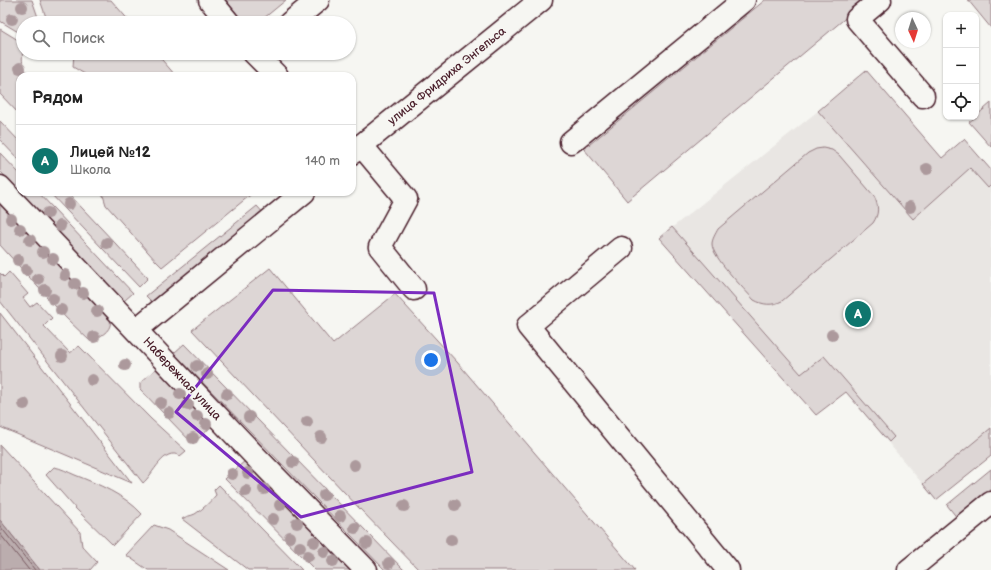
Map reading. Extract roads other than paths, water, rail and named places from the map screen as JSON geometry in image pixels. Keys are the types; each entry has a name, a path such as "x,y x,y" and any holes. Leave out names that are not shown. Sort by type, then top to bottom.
{"street":[{"path":"210,0 223,16"},
{"path":"299,16 318,0"},
{"name":"улица Фридриха Энгельса","path":"357,149 541,0"},
{"path":"572,142 744,0"},
{"path":"880,0 857,19 923,96"},
{"path":"261,60 273,72"},
{"path":"357,149 406,199 380,247 414,288"},
{"name":"Набережная улица","path":"0,187 255,456 366,570"},
{"path":"136,330 299,196"},
{"path":"621,248 528,326 728,570"},
{"path":"909,570 991,503"}],"water":[{"path":"0,520 34,563 40,570 0,570"}],"place":[{"name":"Лицей №12","path":"858,314"}]}
